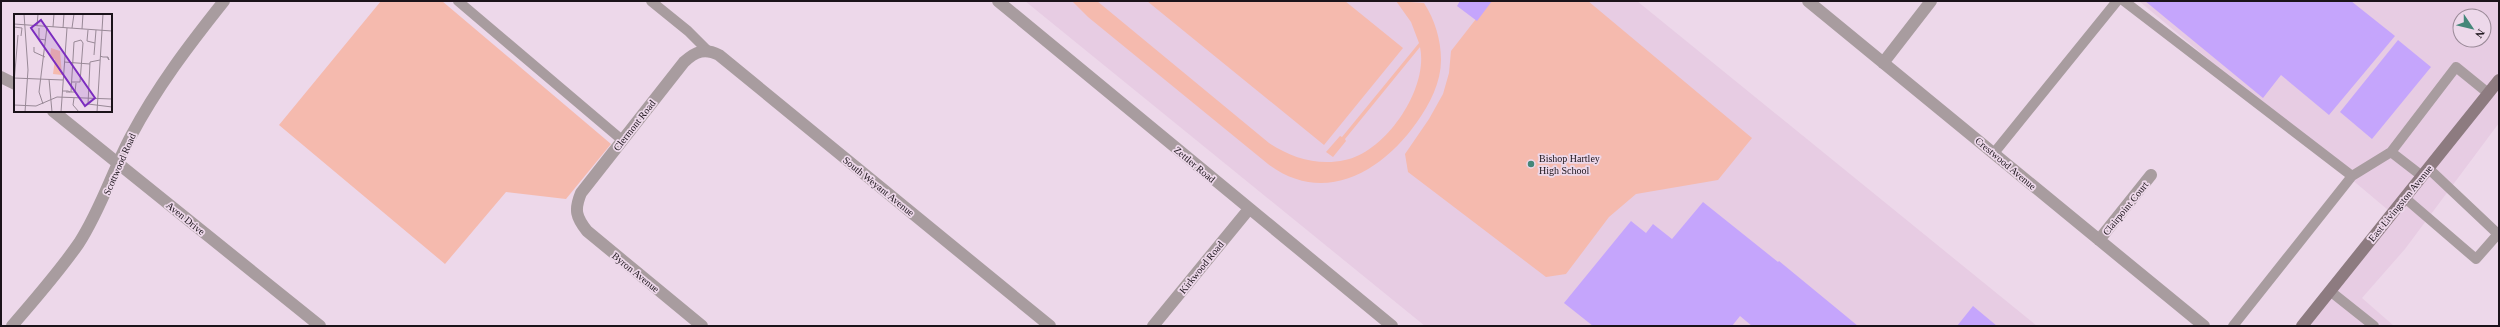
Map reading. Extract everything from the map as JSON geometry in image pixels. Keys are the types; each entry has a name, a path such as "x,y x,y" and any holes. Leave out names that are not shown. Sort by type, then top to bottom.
{"main road":[{"name":"East Livingston Avenue","path":"2302,326 2499,80"}],"street":[{"name":"Scottwood Road","path":"12,326 78,244 106,195 118,163 145,110 167,74 224,1"},
{"name":"Zettler Road","path":"998,1 1392,326"},
{"name":"Crestwood Avenue","path":"1808,1 2204,326"},
{"path":"1883,63 1931,1"},
{"name":"Clermont Road","path":"576,213 576,206 581,193 684,62 694,53 706,50"},
{"name":"South Weyant Avenue","path":"706,50 719,55 1050,326"},
{"path":"1,77 14,84"},
{"name":"Aven Drive","path":"54,112 320,326"},
{"name":"Clairpoint Court","path":"2099,240 2151,175"},
{"name":"Kirkwood Road","path":"1153,326 1249,209"},
{"name":"Byron Avenue","path":"576,213 578,220 587,231 702,326"}],"lane":[{"path":"458,1 622,140"},
{"path":"651,1 688,31 706,50"},
{"path":"1994,153 2117,1"},
{"path":"2124,1 2352,176"},
{"path":"2233,326 2352,176 2391,152 2456,67 2488,93"},
{"path":"2391,152 2425,172 2482,217 2498,235 2476,259 2405,198"},
{"path":"2330,291 2374,326"}],"shaded area":[{"path":"381,1 442,1 611,144 566,199 506,192 445,264 279,125"},
{"name":"Bishop Hartley High School","path":"1025,1 1637,1 2037,326 1425,326"},
{"path":"1072,1 1097,1 1269,143 1296,157 1315,161 1335,162 1360,155 1375,145 1389,132 1411,99 1418,81 1421,63 1420,47 1345,139 1346,141 1333,157 1326,152 1340,136 1342,137 1419,43 1411,22 1396,1 1424,3 1434,23 1439,38 1441,68 1437,85 1422,115 1403,140 1387,156 1350,178 1331,182 1310,182 1289,176 1268,164 1088,17"},
{"path":"1147,1 1345,1 1403,48 1324,145"},
{"path":"1490,1 1588,1 1752,138 1718,180 1636,194 1609,217 1566,274 1546,277 1408,172 1405,154 1429,119 1443,94 1449,73 1451,51"},
{"path":"2139,1 2499,1 2499,123 2405,249 2362,298 2394,326 2304,326 2394,215"}],"building":[{"path":"1460,1 1492,1 1477,21 1457,6"},
{"path":"2145,1 2351,1 2395,36 2329,115 2281,75 2263,98"},
{"path":"2398,40 2431,67 2372,139 2340,112"},
{"path":"1703,202 1778,262 1779,261 1858,326 1752,326 1740,316 1732,326 1593,326 1564,303 1631,221 1646,233 1653,224 1672,239"},
{"path":"1973,306 1997,326 1957,326"}],"place":[{"name":"Bishop Hartley High School","path":"1531,164"}]}
